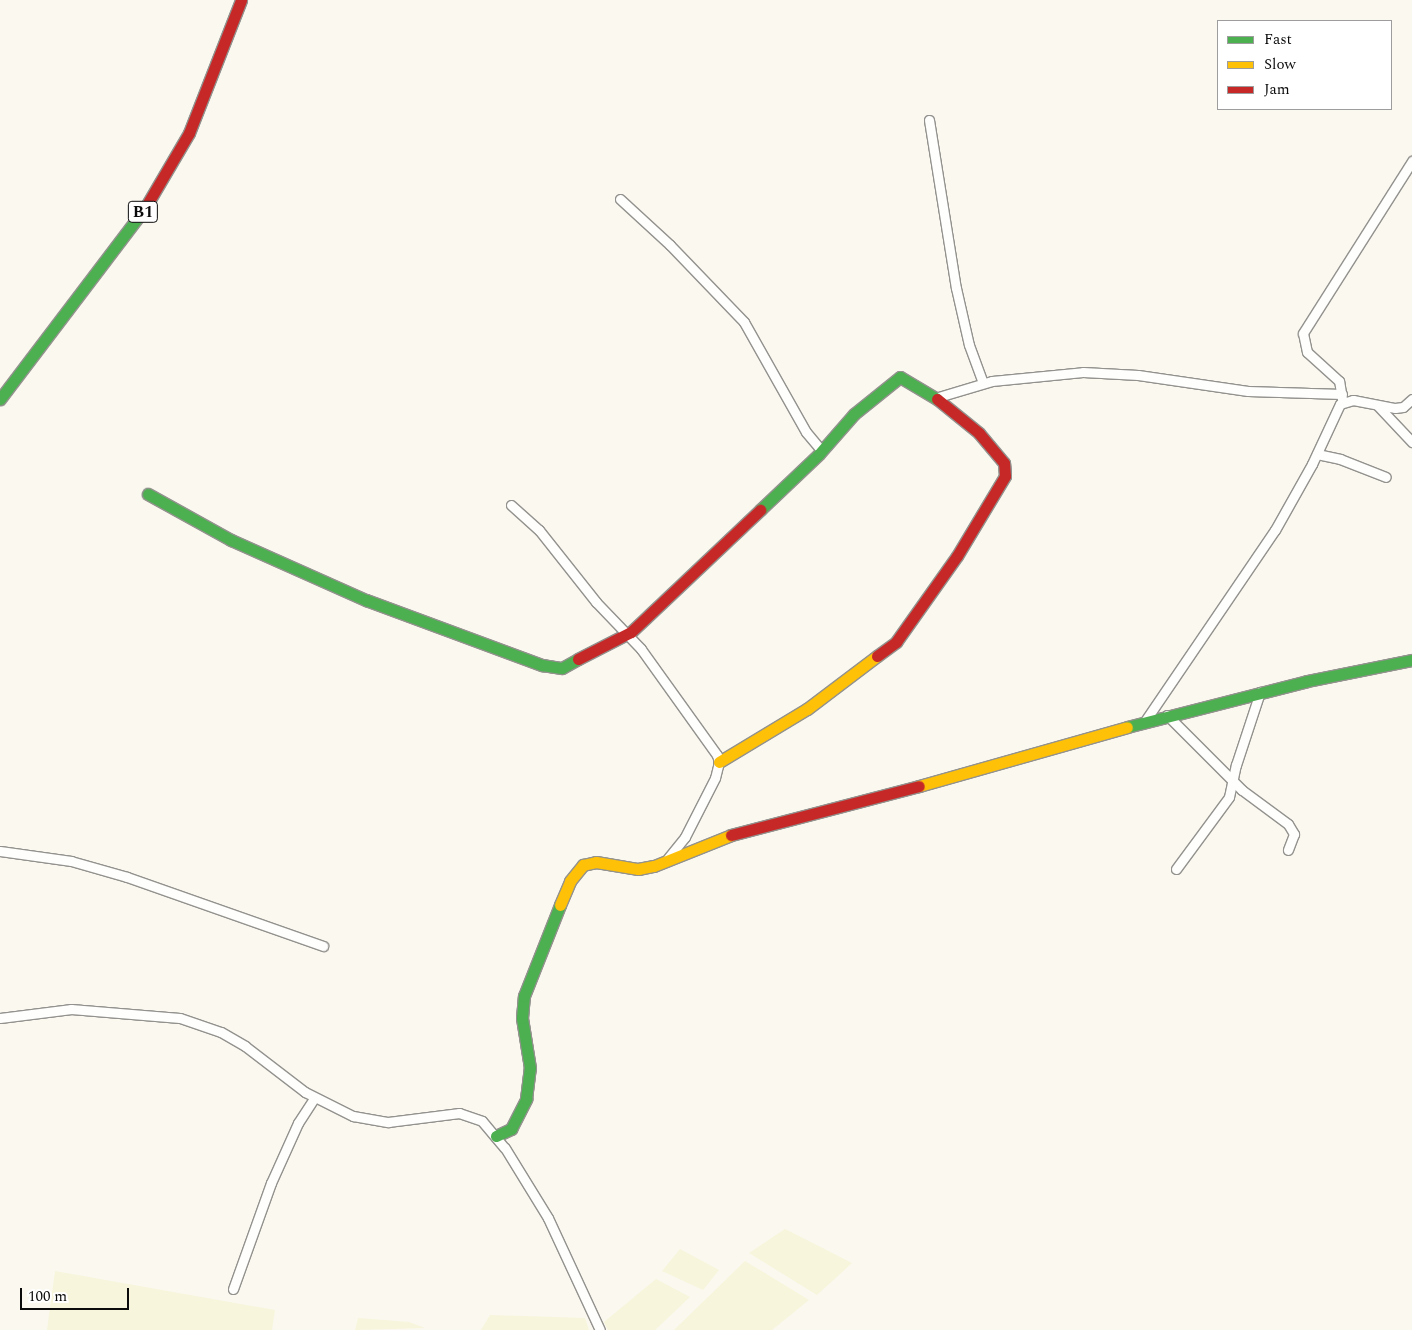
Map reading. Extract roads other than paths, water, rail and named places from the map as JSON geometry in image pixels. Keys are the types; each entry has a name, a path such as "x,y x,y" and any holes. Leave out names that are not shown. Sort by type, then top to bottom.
{"main road":[{"name":"B1","path":"0,399 154,196 189,133 241,0"},
{"path":"148,494 223,536 366,600 542,665 570,666 628,634 822,451 849,419 896,378 900,377 935,398 984,439 1004,463 1005,476 957,556 896,642 807,709 719,762"},
{"path":"496,1136 511,1129 526,1099 530,1058 522,1004 576,871 596,862 638,869 743,830 977,771 1167,715 1260,692 1412,660"}],"street":[{"path":"929,120 956,288 969,345 983,383"},
{"path":"1145,721 1257,560 1318,454 1342,398 1336,377 1308,354 1303,333 1412,161"},
{"path":"620,200 670,245 744,322 806,432 822,451"},
{"path":"935,398 983,383 1084,372 1138,375 1248,391 1342,398 1378,406 1399,407 1412,399"},
{"path":"1378,406 1412,442"},
{"path":"1318,454 1340,459 1386,477"},
{"path":"511,505 539,530 596,602 628,634 713,747 719,762 690,827 666,860"},
{"path":"1176,869 1222,807 1233,782 1260,692"},
{"path":"1167,715 1233,782 1288,824 1294,834 1288,850"},
{"path":"0,851 70,861 127,877 323,946"},
{"path":"0,1018 71,1009 197,1022 245,1046 314,1098 370,1121 403,1121 459,1113 482,1121 496,1136 560,1240 600,1330"},
{"path":"233,1289 271,1183 298,1123 314,1098"}]}
